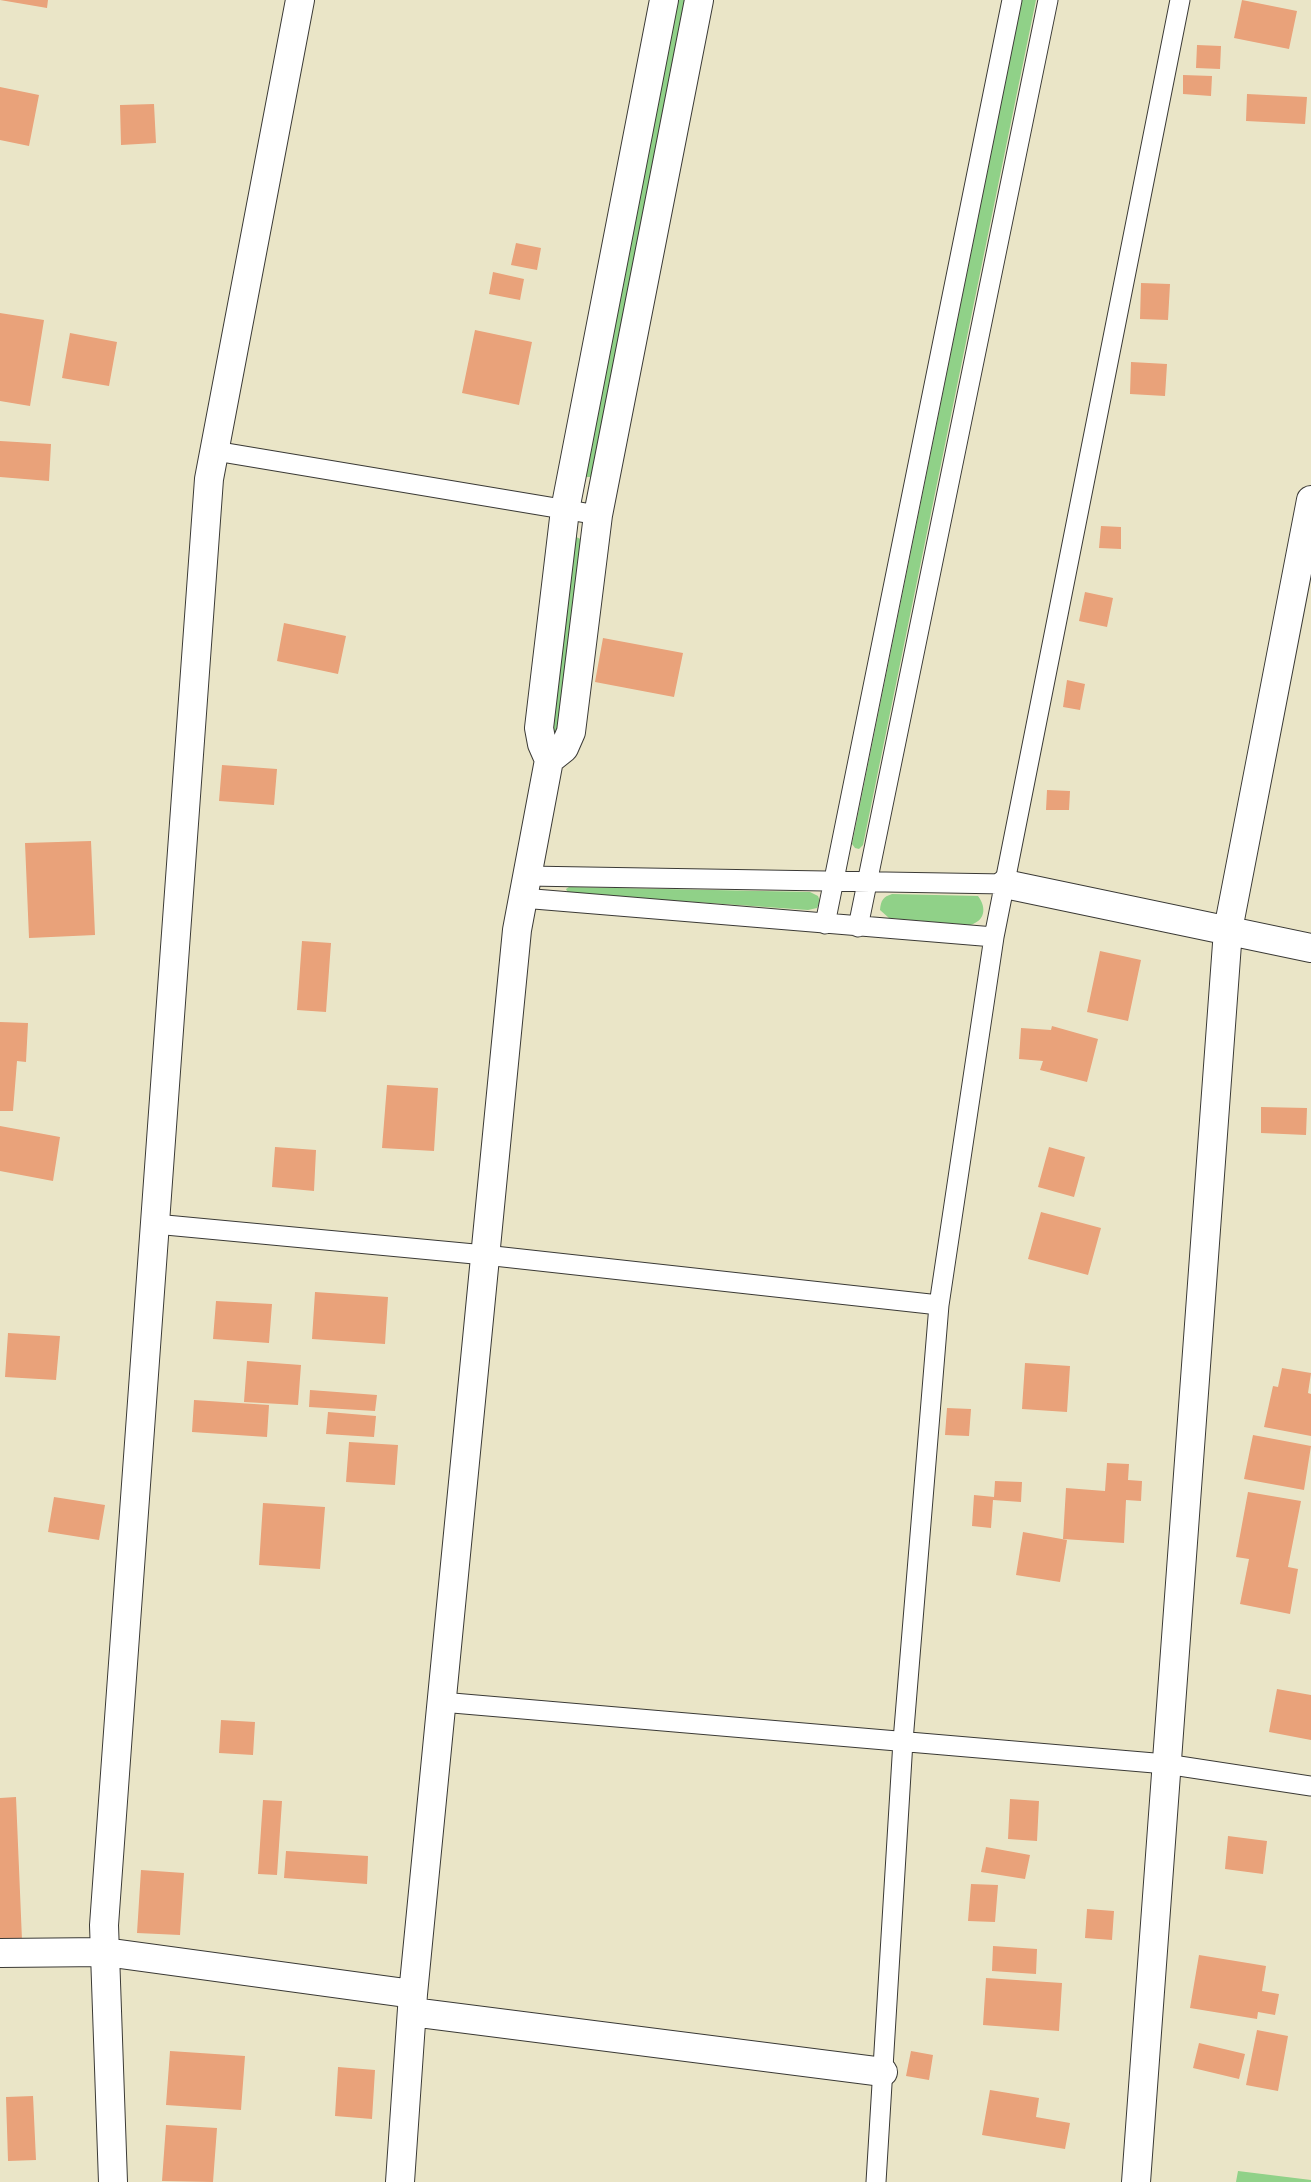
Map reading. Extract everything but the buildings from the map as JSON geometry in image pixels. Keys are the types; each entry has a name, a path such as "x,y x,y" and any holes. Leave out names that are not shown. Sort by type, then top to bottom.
{"street":[{"path":"113,2182 104,1925 209,479 300,0"},
{"path":"400,2182 412,2003 517,930 549,760 542,744 539,728 565,510 664,0"},
{"path":"549,760 564,748 571,732 598,515 699,0"},
{"path":"1136,2182 1228,930 1311,500"},
{"path":"1005,884 1311,948"},
{"path":"0,1953 105,1952 412,2003 883,2072"}],"lane":[{"path":"825,924 1012,0"},
{"path":"858,927 1048,0"},
{"path":"876,2182 903,1741 940,1305 994,937 1180,0"},
{"path":"214,451 598,515"},
{"path":"525,887 834,881 1005,884"},
{"path":"525,887 825,924 994,937"},
{"path":"155,1224 485,1255 940,1305"},
{"path":"442,1702 1166,1764 1311,1786"}],"green space":[{"path":"675,0 688,0 594,477 586,477 583,475"},
{"path":"1022,0 1036,0 863,845 859,849 855,848 852,844"},
{"path":"576,537 583,540 557,735 551,732 573,538"},
{"path":"569,887 810,892 818,896 820,901 817,908 808,910 568,893 566,889"},
{"path":"892,894 978,896 983,905 983,914 979,920 970,925 889,918 880,910 883,899"},
{"path":"1238,2171 1311,2180 1311,2182 1236,2182"}]}
